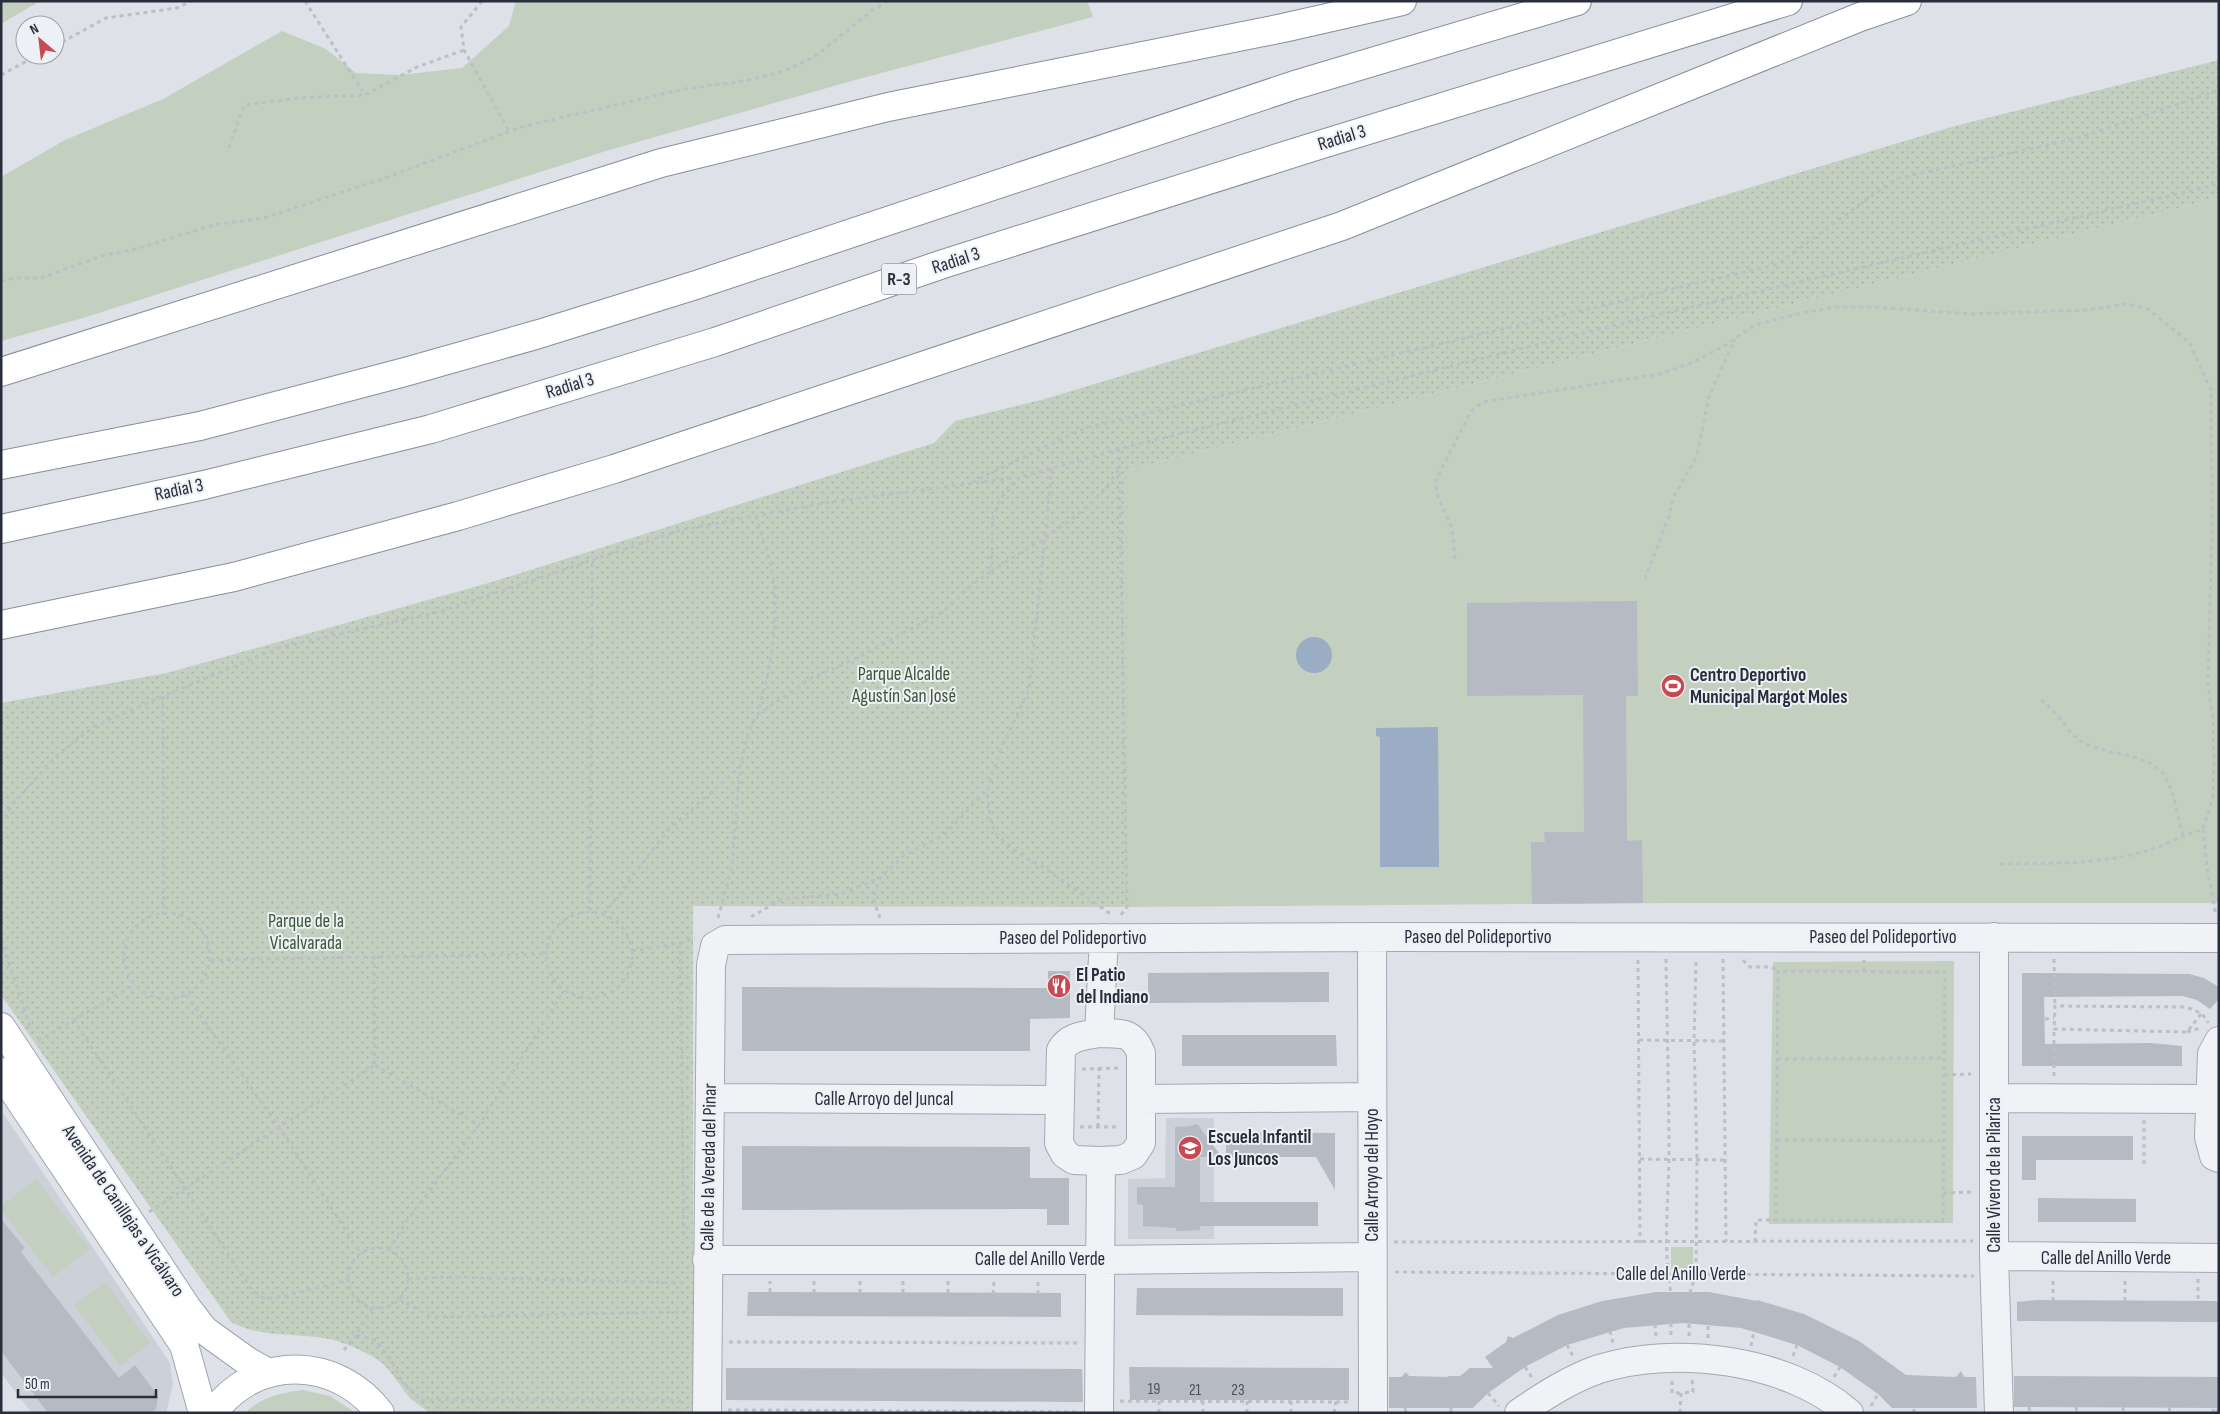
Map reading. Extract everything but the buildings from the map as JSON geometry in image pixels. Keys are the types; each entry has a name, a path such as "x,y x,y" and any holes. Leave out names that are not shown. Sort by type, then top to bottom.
{"main road":[{"path":"1,372 661,163 888,107 1273,30 1402,1"},
{"path":"1,465 200,426 405,372 539,334 696,285 1295,85 1577,1"},
{"name":"Radial 3","path":"1,529 204,485 430,428 715,342 943,264 1316,146 1788,1"},
{"path":"1,625 234,577 458,516 614,469 1342,226 1814,35 1907,1"},
{"name":"Avenida de Canillejas a Vicálvaro","path":"1,1027 187,1308 204,1330 246,1361 268,1373"},
{"name":"Avenida de Canillejas a Vicálvaro","path":"1,1072 184,1345 203,1413"},
{"path":"213,1413 222,1401 243,1384 268,1373 295,1369 323,1372 348,1383 370,1400 380,1413"}],"street":[{"name":"Paseo del Polideportivo","path":"742,929 1104,938 1994,937 2218,929"},
{"name":"Calle de la Vereda del Pinar","path":"707,1408 696,1267 710,1098 711,965 715,946 742,929"},
{"name":"Calle Arroyo del Hoyo","path":"1365,1408 1386,1257 1372,1098 1372,937"},
{"name":"Calle Vivero de la Pilarica","path":"1994,937 1995,1098 1985,1258 1998,1413"},
{"path":"1099,1033 1104,938"},
{"path":"1099,1033 1129,1035 1137,1043 1141,1053 1141,1067 1141,1143 1133,1155 1121,1160 1100,1161 1074,1160 1065,1154 1059,1143 1058,1100 1061,1050 1066,1042 1075,1037 1099,1033"},
{"path":"2219,1041 2212,1054 2210,1137 2214,1156 2219,1158"},
{"name":"Calle Arroyo del Juncal","path":"710,1098 1058,1100"},
{"path":"1142,1099 1372,1098"},
{"path":"1995,1098 2211,1099"},
{"path":"1099,1413 1100,1161"},
{"name":"Calle del Anillo Verde","path":"696,1267 1386,1257"},
{"name":"Calle del Anillo Verde","path":"1985,1258 2208,1266"},
{"path":"1519,1413 1544,1396 1582,1376 1599,1370 1618,1364 1659,1358 1683,1357 1708,1358 1747,1365 1784,1376 1823,1395 1848,1413"}],"path":[{"path":"65,41 106,18 177,8 191,1"},
{"path":"305,1 364,95"},
{"path":"482,1 461,28 464,50 509,131"},
{"path":"1,282 17,278 41,278 104,255 133,250 213,224 264,218 367,184 509,131 684,88 744,81 782,72 814,56 873,10 888,1"},
{"path":"229,148 244,105 298,98 364,95 417,67 464,50"},
{"path":"1,75 20,65"},
{"path":"969,484 1085,428 1778,264 1895,179 2078,138 2219,90"},
{"path":"1,825 12,805 56,756 95,726 163,696 281,647 439,612 681,530 830,502 1021,477 1119,449 1632,321 2219,184"},
{"path":"1455,559 1452,528 1438,497 1435,482 1470,411 1483,402 1660,374 1691,363 1735,339 1755,325 1837,307 1872,307 1972,314 2086,310 2127,304 2148,310 2189,342 2211,390 2212,526 2208,685 2214,762 2213,796 2203,829 2207,868 2218,929"},
{"path":"1645,579 1669,516 1673,498 1697,456 1709,396 1735,339"},
{"path":"1052,468 1030,690 1000,751 987,791 991,822 997,835 1018,853 1043,867 1118,919 1127,906 1119,449"},
{"path":"757,715 810,679 862,655 944,611 972,585 1046,536 1098,496 1111,483 1119,468"},
{"path":"991,571 993,517 1002,498 1021,477"},
{"path":"717,920 732,867 740,766 748,734 757,715 769,672 775,632 773,576 756,516"},
{"path":"590,911 592,560"},
{"path":"163,696 164,913"},
{"path":"2040,700 2053,709 2078,739 2112,753 2139,758 2155,766 2167,779 2184,836"},
{"path":"604,914 667,831 740,766"},
{"path":"742,929 782,899 817,898 841,894 880,878 902,857 944,835 987,791"},
{"path":"2000,864 2073,863 2120,857 2153,849 2203,829"},
{"path":"880,878 873,898 881,923"},
{"path":"590,911 604,914 617,922 627,935 632,951 630,968 622,983 610,992 587,998 564,991 552,978 546,964 545,954 548,939 555,928 575,913 590,911"},
{"path":"164,913 179,915 193,921 203,932 209,945 210,960 206,974 198,987 186,995 172,999 158,998 146,993 135,984 126,966 126,946 131,934 140,923 151,916 164,913"},
{"path":"1,939 32,1033"},
{"path":"632,951 693,939"},
{"path":"680,943 684,1245"},
{"path":"1723,951 1726,1242"},
{"path":"1638,952 1640,1243"},
{"path":"1666,952 1667,1274 1670,1293"},
{"path":"1690,1293 1696,1274 1697,1159 1694,1041 1696,952"},
{"path":"2054,953 2054,1080"},
{"path":"210,960 545,954"},
{"path":"1864,972 1865,955"},
{"path":"374,956 375,1065"},
{"path":"1750,967 1772,967 1778,971 1945,972 1943,1220 1756,1220 1754,1242"},
{"path":"1776,1219 1778,971"},
{"path":"35,1042 135,984"},
{"path":"389,1250 406,1222 479,1125 564,991"},
{"path":"186,995 278,1127 361,1254"},
{"path":"2054,1029 2187,1032 2209,1025 2205,1016 2186,1007 2169,1005 2055,1006"},
{"path":"2187,1032 2201,1014"},
{"path":"2045,1018 2054,1018"},
{"path":"73,1019 252,1290 265,1299 348,1280"},
{"path":"1639,1040 1724,1041"},
{"path":"1777,1059 1944,1058"},
{"path":"375,1065 479,1125"},
{"path":"142,1216 185,1190 278,1127 375,1065"},
{"path":"1060,1070 1141,1067"},
{"path":"1098,1127 1100,1068"},
{"path":"1944,1075 1979,1074"},
{"path":"2144,1099 2144,1164"},
{"path":"1059,1126 1141,1127"},
{"path":"1777,1140 1944,1141"},
{"path":"1640,1159 1725,1160"},
{"path":"1943,1193 1979,1192"},
{"name":"Calle del Anillo Verde","path":"1386,1257 1640,1243 1754,1242 1985,1258"},
{"path":"380,1248 398,1255 404,1263 408,1279 405,1291 400,1299 392,1305 372,1308 356,1298 350,1289 348,1280 350,1270 354,1261 361,1254 380,1248"},
{"name":"Calle del Anillo Verde","path":"1386,1257 1667,1274 1985,1258"},
{"path":"2198,1301 2208,1266"},
{"path":"685,1283 696,1267"},
{"path":"2053,1274 2053,1300"},
{"path":"2125,1301 2126,1274"},
{"path":"408,1279 445,1277 692,1283"},
{"path":"400,1299 432,1317 690,1312"},
{"path":"344,1350 372,1308"},
{"path":"356,1334 376,1340 391,1360 401,1380 421,1400 670,1400 707,1408 1085,1412"},
{"path":"722,1342 1082,1343"},
{"path":"1568,1345 1576,1362"},
{"path":"1525,1367 1535,1382"},
{"path":"1488,1394 1505,1413"},
{"path":"1867,1413 1878,1394"},
{"path":"1159,1400 1159,1413"},
{"path":"1130,1401 1336,1401 1365,1408"},
{"path":"1203,1401 1203,1413"},
{"path":"1247,1401 1247,1413"},
{"path":"1291,1401 1291,1413"},
{"path":"1334,1413 1336,1401"},
{"path":"1914,1407 1914,1413"},
{"path":"2029,1407 2030,1413"},
{"path":"2076,1407 2077,1413"},
{"path":"2123,1407 2123,1413"},
{"path":"1405,1408 1406,1413"},
{"path":"1451,1408 1451,1413"},
{"path":"2169,1408 2170,1413"},
{"path":"2215,1408 2215,1413"}],"shaded area":[{"path":"1,1110 170,1363 173,1384 166,1413 32,1413 1,1373"},
{"name":"Escuela Infantil Los Juncos","path":"1166,1118 1214,1118 1214,1239 1128,1239 1128,1179 1165,1178"}],"green space":[{"path":"1,1 40,1 15,15 1,24"},
{"path":"516,1 1087,1 1093,17 855,80 606,151 83,318 1,341 1,177 65,140 163,99 282,31 326,49 356,73 399,75 462,68 509,26"},
{"path":"2219,60 2219,198 1127,470 1127,907 693,906 693,1413 430,1413 411,1399 382,1363 360,1350 324,1338 257,1331 231,1322 1,995 1,703 167,673 492,582 934,443 955,421 1041,400 1955,126"},
{"name":"Centro Deportivo Municipal Margot Moles","path":"2219,198 2219,903 1670,903 1127,907 1127,470"},
{"path":"1954,961 1953,1223 1769,1224 1773,962"},
{"path":"36,1179 90,1249 53,1277 1,1210 1,1206"},
{"path":"1671,1247 1693,1247 1693,1270 1671,1269"},
{"path":"105,1282 150,1343 120,1366 74,1305"},
{"path":"303,1390 330,1396 356,1413 245,1413 265,1399"}],"water":[{"path":"1314,637 1326,643 1332,655 1326,667 1314,673 1302,667 1296,655 1302,643"},
{"path":"1438,727 1439,867 1380,867 1380,737 1376,736 1376,728"}],"place":[{"name":"Centro Deportivo Municipal Margot Moles","path":"1673,686"},
{"name":"El Patio del Indiano","path":"1059,986"},
{"name":"Escuela Infantil Los Juncos","path":"1190,1148"}],"park label":[{"name":"Parque Alcalde Agustín San José","path":"904,685"},
{"name":"Parque de la Vicalvarada","path":"306,932"}]}
